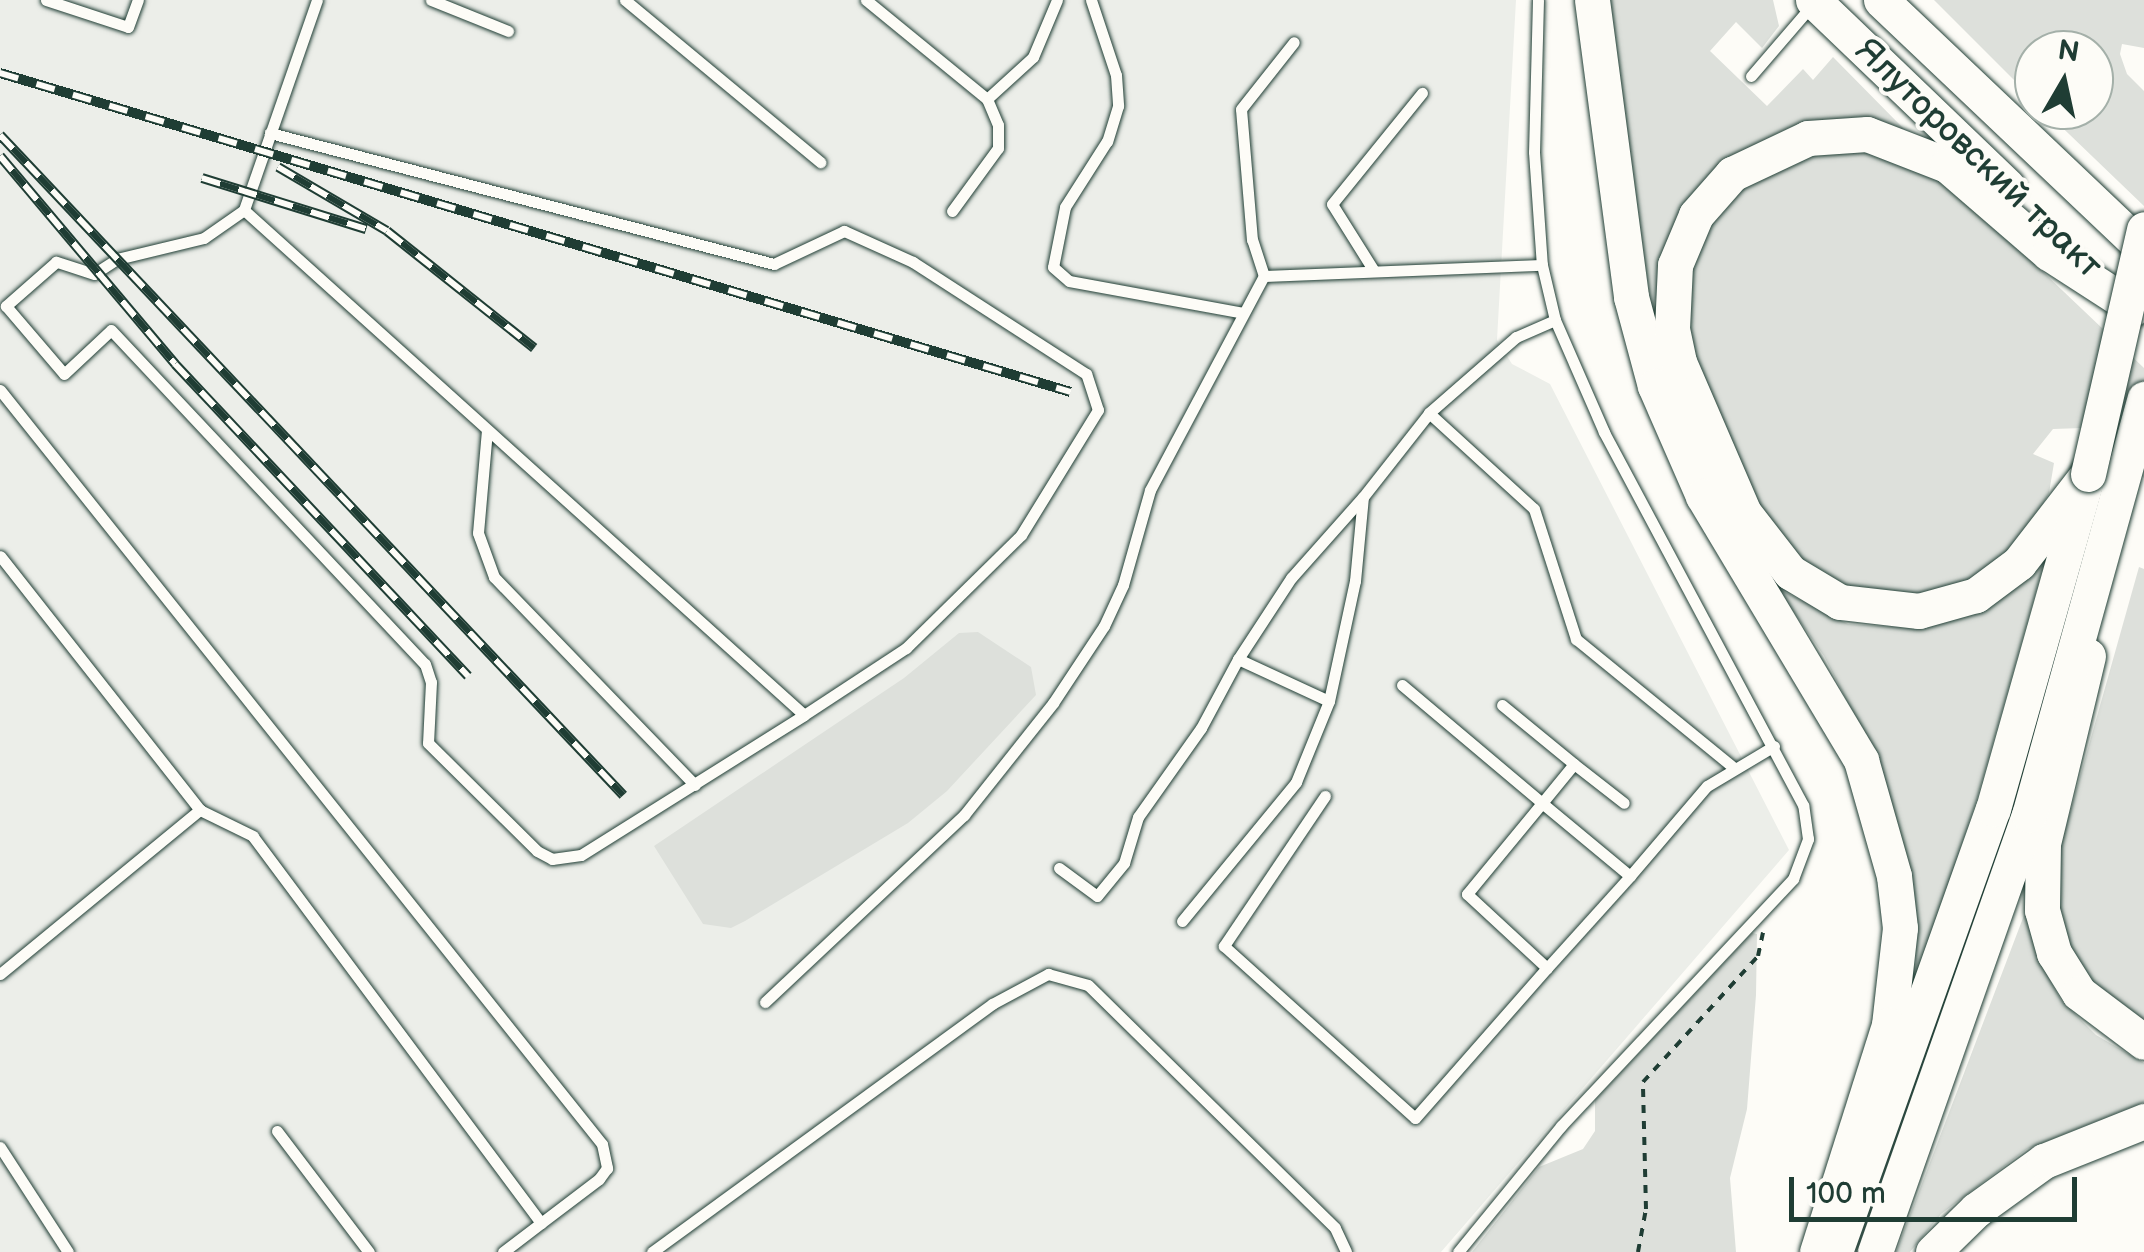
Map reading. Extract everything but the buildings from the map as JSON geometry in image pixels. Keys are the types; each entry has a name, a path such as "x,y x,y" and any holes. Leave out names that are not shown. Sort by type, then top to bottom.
{"main road":[{"path":"1592,0 1631,297 1654,386 1703,496 1861,760 1894,876 1900,928 1889,1025 1817,1252"},
{"name":"Ялуторовский тракт","path":"1881,0 2144,250"},
{"path":"1910,0 2068,178"},
{"name":"Ялуторовский тракт","path":"1814,1 2139,313"},
{"path":"2088,474 2019,563 1976,594 1919,611 1840,602 1790,572 1744,513 1679,362 1672,329 1675,265 1696,215 1732,174 1808,138 1867,134 1947,165 2049,252 2139,313"},
{"path":"1834,1252 1993,809 2088,474 2144,229"},
{"path":"1875,1252 2024,832 2117,509 2144,399"},
{"path":"2117,509 2075,720 2050,808 2040,887 2064,972 2098,1012 2144,1042"},
{"path":"1933,1252 1976,1210 2044,1161 2144,1121"}],"lane":[{"path":"46,0 128,27 138,0"},
{"path":"270,133 774,264 844,231 913,262 1086,374 1097,391 1098,410 1035,519 906,648 580,855 552,859 536,851 428,743 431,682 425,664 110,330 64,374 6,306 56,262 94,274 117,260 204,238 244,210 270,133 316,0"},
{"path":"430,0 508,31"},
{"path":"625,0 820,162"},
{"path":"866,0 986,98 998,124 998,148 952,211"},
{"path":"986,98 1032,57 1057,0"},
{"path":"1090,0 1116,75 1118,106 1108,141 1065,206 1053,268 1069,281 1242,313"},
{"path":"1458,1252 1562,1126 1793,879 1808,839 1803,805 1604,432 1554,320 1542,265 1534,152 1538,0"},
{"path":"1751,76 1814,1"},
{"path":"765,1002 964,814 1053,704 1104,626 1123,585 1150,490 1264,276 1252,240 1241,110 1294,42"},
{"path":"1374,271 1332,204 1422,93"},
{"path":"244,210 804,715"},
{"path":"1264,276 1542,265"},
{"path":"1058,868 1097,896 1124,863 1138,817 1201,728 1238,659 1290,578 1429,413 1516,337 1554,320"},
{"path":"0,390 602,1144 607,1168 599,1179 503,1252"},
{"path":"1429,413 1534,509 1576,639 1734,768"},
{"path":"487,430 478,533 494,578 695,785"},
{"path":"1182,921 1296,782 1329,701 1355,581 1363,496"},
{"path":"0,556 200,810 253,836 541,1223"},
{"path":"1238,659 1329,701"},
{"path":"1402,685 1630,876"},
{"path":"1502,705 1624,803"},
{"path":"1325,796 1224,946 1415,1118 1707,786 1774,746"},
{"path":"1547,968 1466,894 1574,764"},
{"path":"0,974 200,810"},
{"path":"652,1252 1014,989 1048,974 1088,985 1335,1228 1346,1252"},
{"path":"277,1131 369,1252"},
{"path":"0,1147 68,1252"}],"path":[{"path":"1638,1252 1646,1209 1643,1082 1758,956 1764,910"}],"shaded area":[{"path":"0,0 1516,0 1497,340 1512,364 1550,384 1789,850 1441,1252 0,1252"},
{"path":"1607,0 1773,0 1779,26 1762,48 1736,22 1710,51 1767,106 1803,69 1813,80 1833,57 1904,129 1791,127 1731,156 1685,204 1652,310"},
{"path":"1934,0 2144,0 2144,48 2122,44 2120,54 2127,74 2144,91 2144,206 2065,130 2114,130 2114,30 2014,30 2014,80"},
{"path":"1854,149 1892,155 1957,190 2144,368 2144,478 2083,428 2053,429 2033,454 2054,463 2049,493 2020,545 1950,592 1867,595 1804,565 1763,517 1689,344 1686,286 1705,230 1740,188 1800,157"},
{"path":"2045,560 1977,799 1917,978 1914,932 1868,742 1824,656 1777,588 1848,624 1912,628 1960,617"},
{"path":"2139,567 2144,569 2144,1027 2098,994 2071,954 2058,912 2060,848"},
{"path":"978,632 1031,667 1036,695 947,791 908,823 745,921 731,928 703,924 654,846 904,678 959,633"},
{"path":"2026,910 2040,962 2061,1000 2096,1035 2144,1063 2144,1102 2027,1149 1941,1214 1910,1252 1896,1252"},
{"path":"1752,933 1757,934 1756,995 1747,1109 1730,1178 1736,1252 1472,1252 1539,1167 1583,1149 1595,1131 1595,1100"}],"railway":[{"path":"0,73 1071,392"},
{"path":"0,135 623,795"},
{"path":"0,156 175,364 468,676"},
{"path":"278,167 387,231 534,348"},
{"path":"202,178 366,229"}]}
